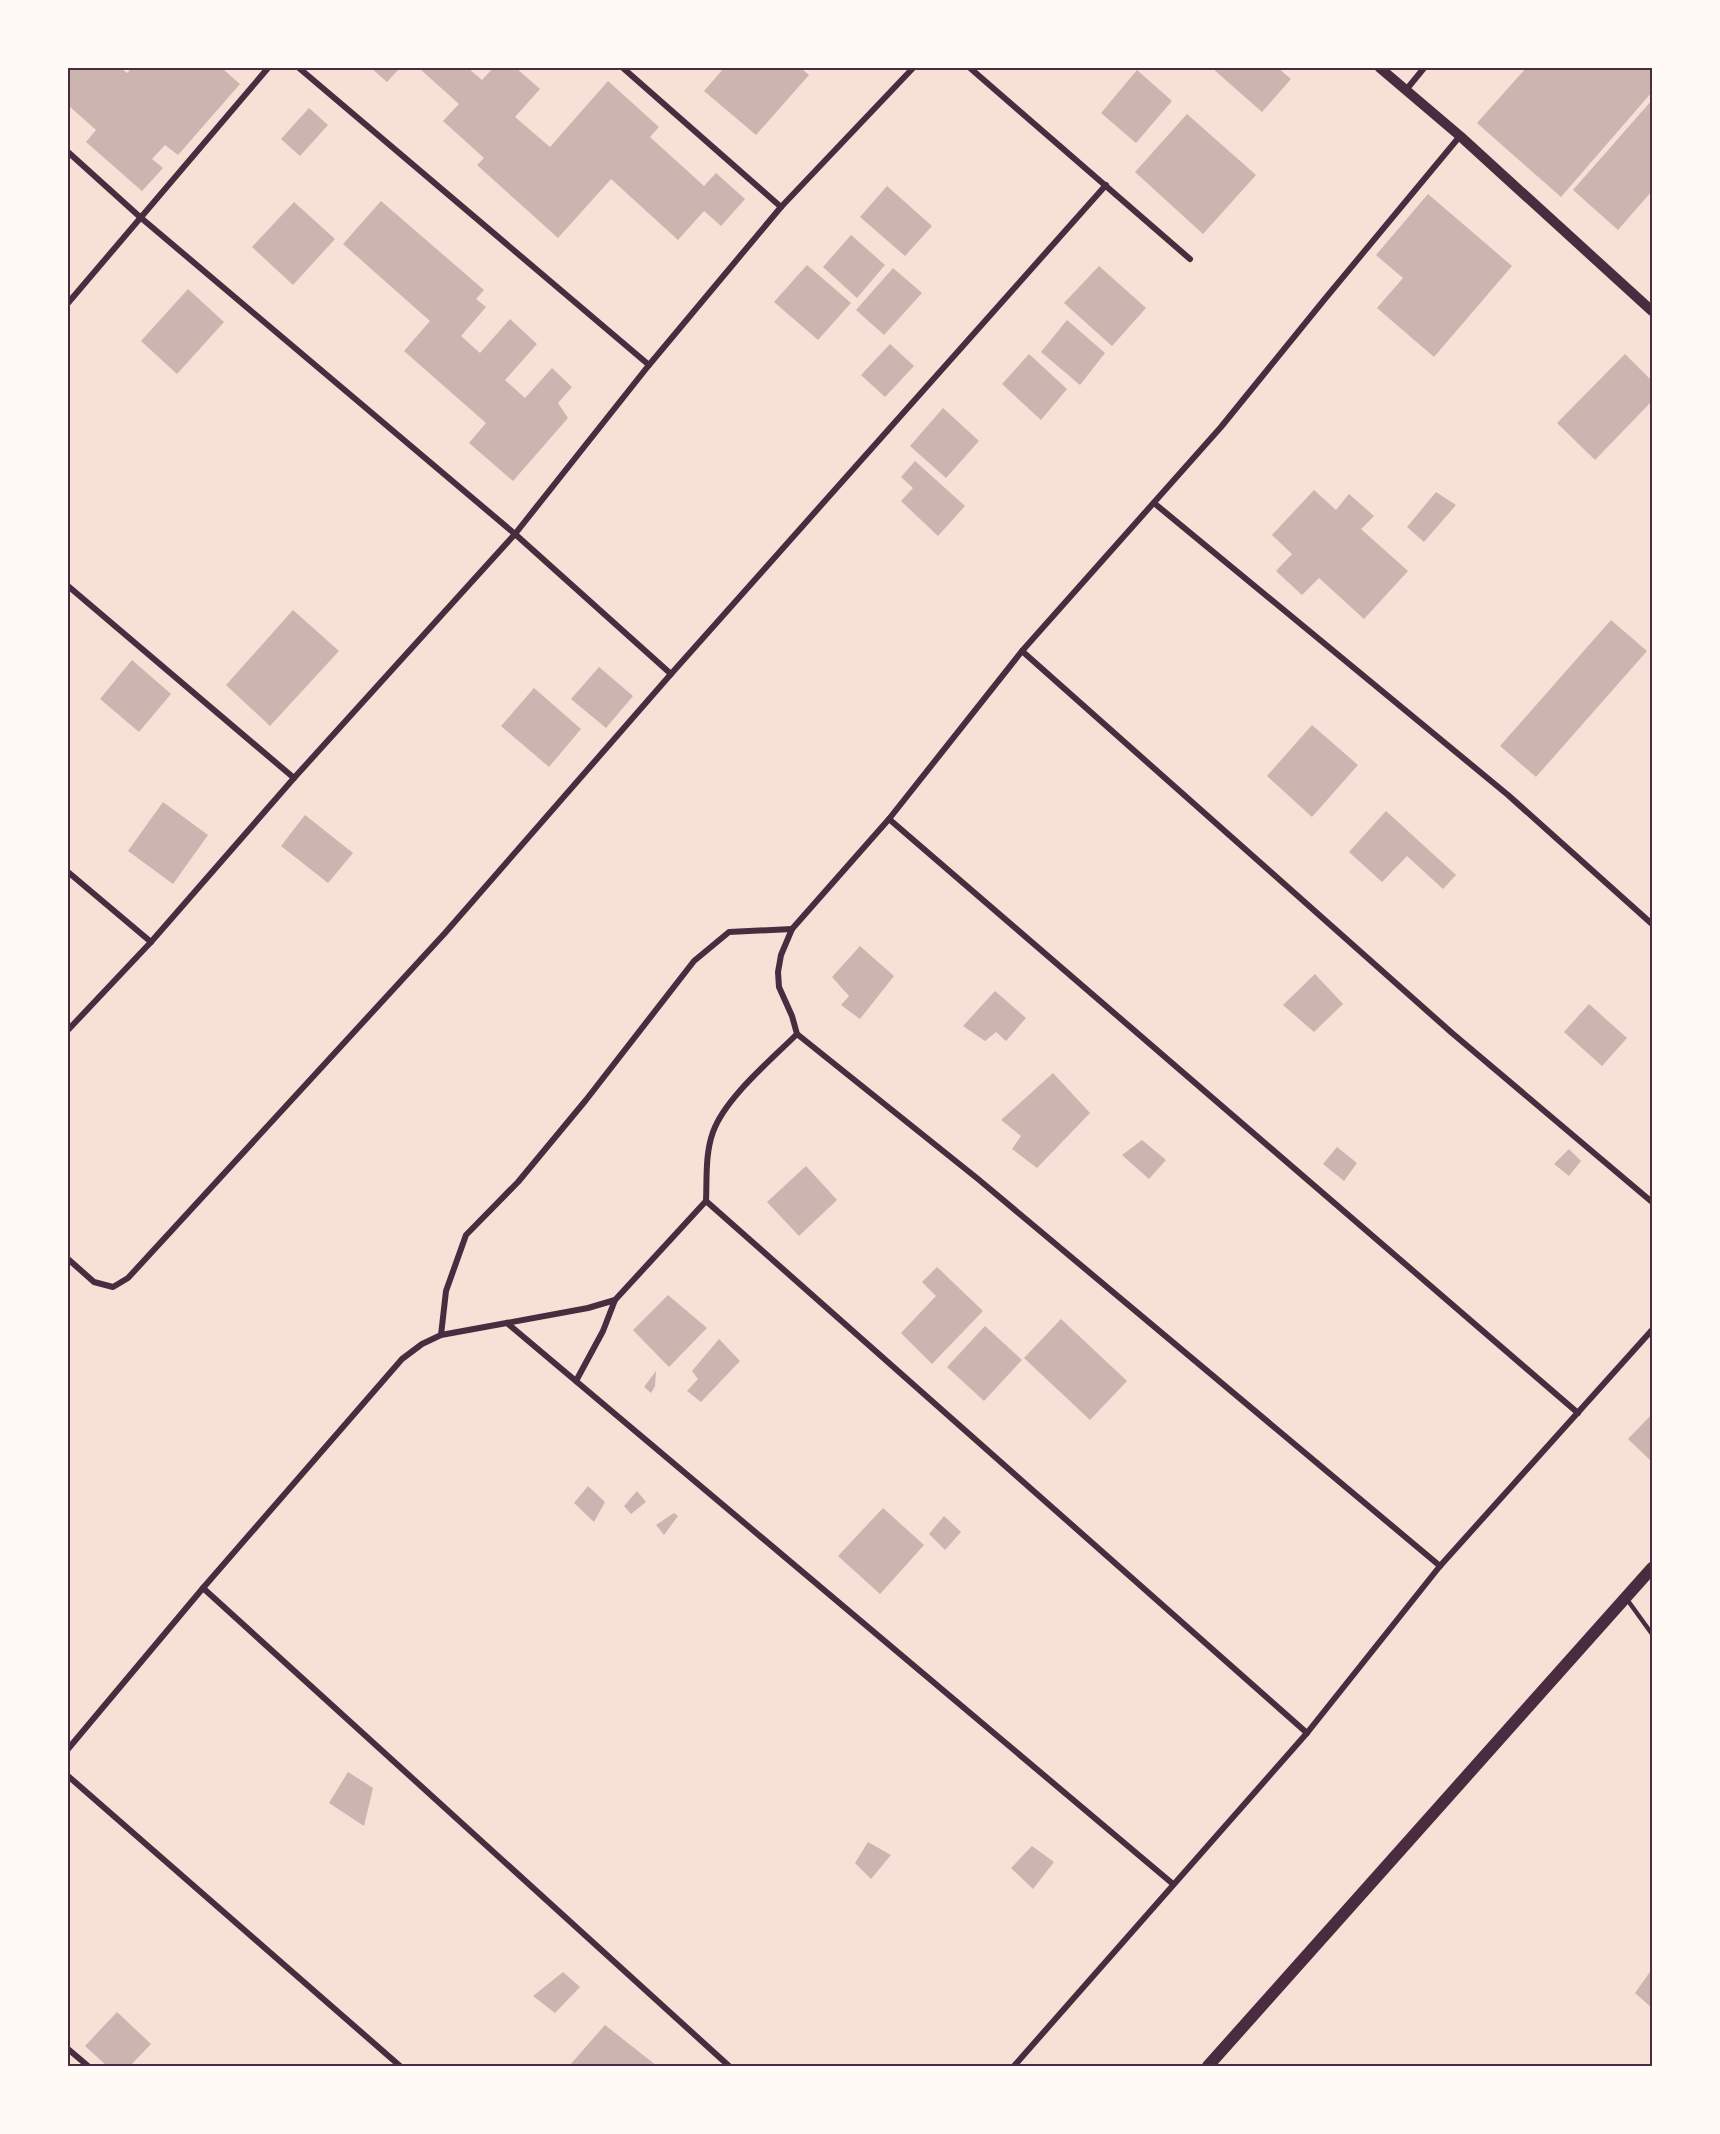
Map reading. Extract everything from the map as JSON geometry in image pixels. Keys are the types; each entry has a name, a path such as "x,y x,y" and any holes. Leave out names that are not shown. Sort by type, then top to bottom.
{"main road":[{"path":"1208,2067 1653,1568"}],"street":[{"path":"68,303 268,68"},
{"path":"299,68 649,365"},
{"path":"623,68 781,207"},
{"path":"68,1030 151,942 294,778 515,534 649,365 781,207 913,68"},
{"path":"970,68 1190,259"},
{"path":"1380,68 1460,136 1653,311"},
{"path":"1406,90 1424,68"},
{"path":"1440,1566 978,1179 796,1034 792,1016 779,987 778,972 781,955 792,929 890,819 1022,651 1221,427 1460,136"},
{"path":"68,152 140,217 515,534 672,674"},
{"path":"68,1259 94,1282 113,1287 128,1278 445,933 1106,185"},
{"path":"1154,504 1508,795 1653,924"},
{"path":"68,586 294,778"},
{"path":"1022,651 1452,1033 1653,1202"},
{"path":"890,819 1578,1413"},
{"path":"68,872 151,942"},
{"path":"441,1335 446,1291 466,1235 518,1182 586,1100 694,961 729,932 792,929"},
{"path":"576,1381 603,1331 615,1300 706,1201 708,1156 718,1121 731,1101 796,1034"},
{"path":"706,1201 1307,1733"},
{"path":"68,1749 203,1588 402,1359 422,1344 441,1335 588,1308 615,1300"},
{"path":"507,1323 1173,1884"},
{"path":"1014,2067 1307,1733 1440,1566 1653,1330"},
{"path":"203,1588 729,2067"},
{"path":"68,1776 400,2067"},
{"path":"68,2049 88,2067"}],"lane":[{"path":"1626,1598 1653,1634"}],"building":[{"path":"68,68 121,68 127,73 132,68 225,68 223,69 240,84 178,155 165,145 152,159 163,168 142,191 86,142 96,130 68,105"},
{"path":"371,68 400,68 387,82"},
{"path":"423,68 468,68 482,80 493,68 516,68 540,89 515,117 550,147 608,81 659,127 650,137 704,186 716,173 745,199 721,226 704,211 678,240 611,179 558,238 477,165 484,158 443,121 459,104 421,70"},
{"path":"724,68 801,68 809,75 756,135 704,91"},
{"path":"1212,68 1278,68 1291,79 1262,112"},
{"path":"1526,68 1652,68 1652,92 1561,197 1477,123"},
{"path":"1137,70 1172,101 1136,143 1101,113"},
{"path":"1652,100 1652,191 1618,230 1573,190"},
{"path":"309,108 328,125 300,156 281,139"},
{"path":"1187,114 1256,175 1203,234 1135,172"},
{"path":"887,186 932,226 905,256 860,217"},
{"path":"1428,194 1512,266 1434,357 1377,308 1403,278 1376,255"},
{"path":"381,201 484,290 476,299 486,307 461,336 480,353 510,319 537,344 505,380 525,398 552,368 572,387 558,403 568,418 513,481 469,443 486,423 404,351 430,321 343,244"},
{"path":"294,202 335,239 293,285 252,247"},
{"path":"851,235 885,265 857,298 823,267"},
{"path":"807,265 851,303 818,340 774,302"},
{"path":"1099,266 1146,308 1112,346 1064,303"},
{"path":"893,268 922,293 884,335 856,310"},
{"path":"188,289 224,322 177,374 141,341"},
{"path":"1067,320 1105,353 1080,385 1041,352"},
{"path":"890,344 914,366 885,397 861,375"},
{"path":"1029,354 1067,389 1041,420 1002,384"},
{"path":"1625,354 1652,381 1652,401 1595,460 1557,423"},
{"path":"943,408 979,441 946,478 910,446"},
{"path":"915,461 965,506 938,536 901,501 913,488 901,477"},
{"path":"1314,490 1336,510 1349,494 1374,516 1361,529 1408,571 1364,619 1319,578 1302,595 1276,571 1292,554 1272,535"},
{"path":"1436,492 1456,505 1424,542 1407,527"},
{"path":"293,610 339,651 270,726 226,685"},
{"path":"1611,620 1647,651 1536,777 1500,746"},
{"path":"132,660 171,694 139,732 100,699"},
{"path":"599,667 633,696 606,728 571,699"},
{"path":"534,688 581,729 549,767 501,726"},
{"path":"1312,725 1358,765 1312,817 1267,776"},
{"path":"163,802 208,835 173,884 128,851"},
{"path":"1386,811 1456,875 1443,889 1407,856 1382,882 1349,852"},
{"path":"305,815 353,853 328,883 281,846"},
{"path":"860,946 894,976 860,1019 841,1005 849,996 832,977"},
{"path":"1315,974 1343,1004 1314,1032 1283,1005"},
{"path":"995,991 1026,1018 1006,1041 996,1032 985,1041 963,1026"},
{"path":"1589,1004 1627,1038 1602,1066 1564,1032"},
{"path":"1053,1073 1090,1113 1037,1168 1012,1149 1021,1136 1001,1120"},
{"path":"1142,1140 1166,1160 1149,1179 1122,1155"},
{"path":"1337,1147 1357,1163 1344,1181 1323,1164"},
{"path":"1569,1149 1581,1161 1569,1176 1554,1164"},
{"path":"806,1166 837,1200 799,1236 767,1202"},
{"path":"937,1267 983,1311 932,1364 901,1333 936,1296 922,1282"},
{"path":"668,1295 707,1328 669,1367 633,1330"},
{"path":"1061,1319 1127,1381 1090,1420 1024,1358"},
{"path":"985,1326 1022,1360 984,1401 947,1367"},
{"path":"719,1339 740,1361 701,1402 687,1391 698,1379 692,1371"},
{"path":"656,1371 655,1386 651,1393 644,1387"},
{"path":"1652,1414 1652,1462 1628,1439"},
{"path":"588,1486 605,1502 594,1522 574,1503"},
{"path":"637,1491 646,1502 631,1514 624,1506"},
{"path":"883,1508 924,1545 880,1594 838,1556"},
{"path":"674,1513 678,1516 664,1535 656,1525"},
{"path":"944,1516 961,1532 945,1550 929,1534"},
{"path":"348,1772 373,1788 364,1826 329,1803"},
{"path":"868,1842 891,1855 871,1879 855,1863"},
{"path":"1032,1846 1054,1862 1033,1889 1011,1868"},
{"path":"1652,1969 1652,2008 1635,1993"},
{"path":"563,1972 580,1987 555,2013 533,1996"},
{"path":"117,2012 151,2044 130,2066 107,2066 85,2046"},
{"path":"605,2025 657,2066 569,2066"}]}
